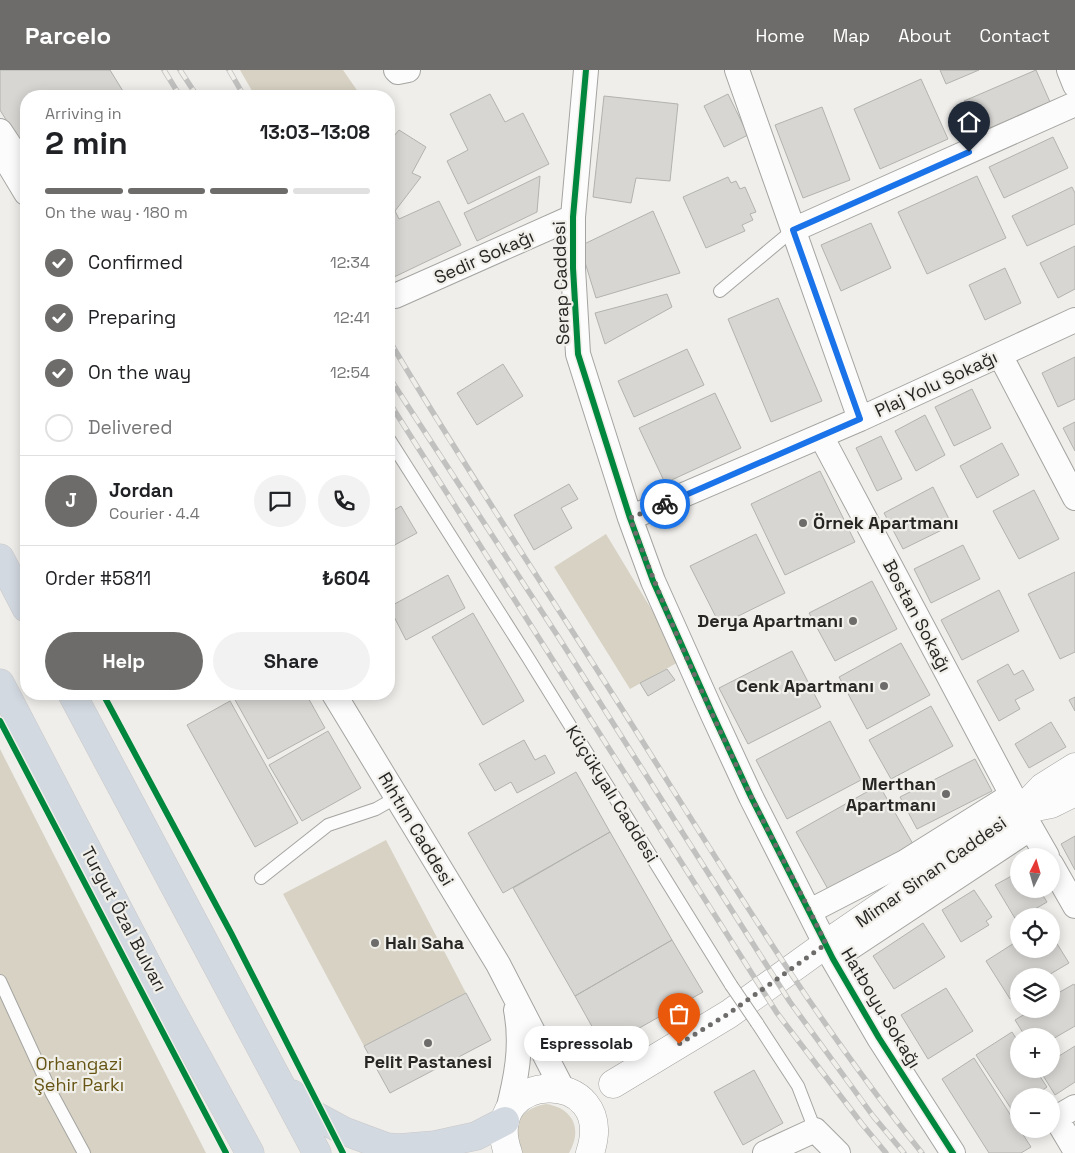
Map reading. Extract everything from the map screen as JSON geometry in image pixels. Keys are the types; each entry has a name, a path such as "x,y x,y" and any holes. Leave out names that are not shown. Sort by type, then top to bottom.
{"highway":[{"path":"0,558 20,596"},
{"name":"Turgut Özal Bulvarı","path":"0,683 162,993 250,1153"},
{"path":"75,700 317,1153"},
{"path":"273,1070 304,1110 344,1131 386,1147 468,1145 506,1118"}],"main road":[{"name":"Mimar Sinan Caddesi","path":"613,1084 728,1014 825,951 1021,811 1043,787 1075,767"},
{"name":"Mimar Sinan Caddesi","path":"1021,811 1051,804 1075,792"},
{"path":"508,1153 504,1142 503,1128 514,1104 523,1096 534,1090 546,1088 566,1091 613,1084 595,1143"},
{"path":"566,1091 588,1108 595,1143"}],"street":[{"path":"396,70 398,72 408,70"},
{"name":"Serap Caddesi","path":"586,70 573,218 573,268 578,354 630,518"},
{"path":"737,70 860,419"},
{"path":"1069,70 1075,85"},
{"path":"793,230 1075,104"},
{"path":"0,131 20,162"},
{"path":"0,150 20,183"},
{"name":"Sedir Sokağı","path":"395,296 573,218"},
{"name":"Plaj Yolu Sokağı","path":"630,518 860,419 1075,320"},
{"path":"1000,355 1075,498"},
{"name":"Bostan Sokağı","path":"821,436 1042,848"},
{"name":"Hatboyu Sokağı","path":"630,518 653,581 716,723 751,797 810,911 825,951 953,1153"},
{"name":"Rıhtım Caddesi","path":"338,700 498,964 566,1091"},
{"name":"Mimar Sinan Caddesi","path":"810,911 905,862 1021,811"},
{"path":"1060,880 1075,906"},
{"name":"Rıhtım Caddesi","path":"498,964 515,1006 520,1045 516,1077 506,1118"},
{"path":"1075,1107 1056,1118 1075,1150"},
{"path":"764,1153 815,1130 838,1153"},
{"name":"Küçükyalı Caddesi","path":"815,1130 826,1153"}],"lane":[{"path":"720,292 793,230"},
{"name":"Küçükyalı Caddesi","path":"395,449 533,665 730,985 798,1086 815,1130"},
{"path":"261,878 328,825 376,808 396,797"},
{"path":"0,981 52,1094 84,1153"}],"green space":[{"path":"240,70 343,70 357,90 252,90"},
{"path":"606,534 682,660 630,689 554,567"},
{"name":"Orhangazi Şehir Parkı","path":"0,749 206,1153 0,1153"},
{"name":"Halı Saha","path":"386,840 466,993 364,1046 283,894"},
{"path":"546,1104 563,1110 573,1121 575,1136 569,1153 523,1153 516,1136 516,1128 519,1121 529,1110"}],"building":[{"path":"0,70 110,70 122,90 20,90 20,142 0,110"},
{"path":"940,70 979,70 946,84"},
{"path":"1036,70 1050,102 978,133 964,101"},
{"path":"921,79 948,139 880,169 854,109"},
{"path":"490,94 505,122 523,113 549,164 468,204 447,161 468,150 450,114"},
{"path":"728,94 748,135 724,147 704,106"},
{"path":"604,96 678,104 670,181 636,178 631,203 593,197"},
{"path":"822,107 850,180 803,198 775,125"},
{"path":"399,130 426,147 412,173 421,177 395,211 395,135"},
{"path":"1053,137 1068,168 1004,198 989,167"},
{"path":"540,176 537,212 477,241 464,213"},
{"path":"977,176 1006,238 927,274 898,212"},
{"path":"728,177 731,183 736,181 740,189 745,187 756,212 750,214 753,220 742,225 745,231 706,248 683,197"},
{"path":"1072,187 1075,193 1075,224 1027,246 1012,216"},
{"path":"439,201 461,245 395,277 395,211 399,219"},
{"path":"653,211 680,273 596,298 580,246"},
{"path":"871,223 891,268 841,291 821,245"},
{"path":"1075,246 1075,289 1058,298 1040,263"},
{"path":"1005,268 1021,303 985,320 969,285"},
{"path":"667,294 672,307 605,344 595,313"},
{"path":"778,298 822,401 771,422 728,319"},
{"path":"687,349 704,385 634,417 618,381"},
{"path":"1075,357 1075,399 1058,407 1042,373"},
{"path":"503,364 523,396 477,425 457,393"},
{"path":"972,389 991,428 954,446 935,407"},
{"path":"715,393 741,448 665,483 639,428"},
{"path":"925,415 945,455 916,471 895,431"},
{"path":"1075,422 1075,451 1063,428"},
{"path":"881,436 902,479 877,491 856,448"},
{"path":"1002,443 1019,475 977,498 960,466"},
{"name":"Örnek Apartmanı","path":"820,471 855,542 785,575 751,504"},
{"path":"569,484 578,499 561,508 572,528 534,550 514,515"},
{"path":"933,487 952,525 903,549 884,513"},
{"path":"1034,490 1059,539 1019,559 993,511"},
{"path":"401,506 417,533 395,545 395,510"},
{"path":"756,534 785,593 720,625 690,566"},
{"path":"963,545 980,579 931,603 914,569"},
{"path":"1075,572 1075,652 1060,659 1028,594"},
{"path":"448,575 465,608 406,640 395,619 395,604"},
{"name":"Derya Apartmanı","path":"872,581 897,629 835,661 809,613"},
{"path":"999,590 1019,631 962,660 941,620"},
{"path":"473,613 524,701 483,725 432,637"},
{"name":"Cenk Apartmanı","path":"901,643 930,695 867,729 839,677"},
{"path":"792,651 821,707 748,744 719,688"},
{"path":"1008,664 1014,675 1023,670 1034,690 1015,700 1020,709 999,721 977,681"},
{"path":"667,669 675,680 648,696 640,683"},
{"path":"1075,697 1075,711 1069,700"},
{"path":"235,700 309,700 325,728 268,759"},
{"path":"230,701 298,823 255,847 187,725"},
{"path":"931,706 953,746 891,779 869,740"},
{"path":"830,721 861,780 787,819 756,760"},
{"path":"1051,722 1066,747 1029,768 1015,744"},
{"path":"328,731 361,788 302,821 269,765"},
{"path":"524,740 535,760 545,755 555,773 517,793 511,782 495,791 479,764"},
{"name":"Merthan Apartmanı","path":"975,759 992,791 917,829 900,797"},
{"path":"576,772 610,832 503,893 468,833"},
{"path":"879,785 913,844 829,891 796,832"},
{"path":"610,832 672,940 575,996 513,888"},
{"path":"1075,836 1075,870 1061,844"},
{"path":"1010,877 1010,898 1045,898 1047,902 1037,908 1010,908 1010,910 995,885"},
{"path":"974,890 992,917 986,921 989,925 961,942 942,910"},
{"path":"923,923 945,957 894,989 873,956"},
{"path":"672,940 703,992 604,1048 575,996"},
{"path":"1010,946 1010,958 1060,958 1060,948 1069,963 1060,968 1010,968 1010,999 986,961"},
{"path":"1074,984 1075,986 1075,1026 1060,1035 1060,1028 1020,1028 1015,1020 1018,1018 1060,1018 1060,992"},
{"path":"946,988 973,1031 928,1059 901,1015"},
{"name":"Pelit Pastanesi","path":"466,993 491,1040 390,1093 364,1046"},
{"path":"1010,1033 1010,1078 1041,1078 1047,1087 1010,1088 1010,1107 976,1055"},
{"path":"1075,1046 1075,1082 1060,1092 1060,1088 1051,1088 1045,1078 1060,1078 1060,1055"},
{"path":"974,1058 1010,1114 1010,1138 1025,1138 1031,1147 1021,1153 989,1153 942,1079"},
{"path":"754,1070 783,1123 743,1145 714,1092"}],"railway":[{"path":"164,70 176,90"},
{"path":"180,70 193,90"},
{"path":"229,70 241,90"},
{"path":"395,350 477,483 769,941 843,1049 922,1153"},
{"path":"395,386 559,638 790,1002 873,1116 904,1153"},
{"path":"395,411 777,1013 886,1153"}],"cycle path":[{"path":"586,70 573,217 573,268 578,354 630,518 653,581 713,715 751,797 833,959 879,1038 953,1153"},
{"path":"106,700 231,933 343,1153"},
{"path":"0,721 226,1153"}],"way so far":[{"path":"665,504 630,518 653,581 751,797 826,944 728,1014 679,1044"}],"place":[{"name":"Örnek Apartmanı","path":"803,523"},
{"name":"Derya Apartmanı","path":"853,621"},
{"name":"Cenk Apartmanı","path":"884,686"},
{"name":"Merthan Apartmanı","path":"946,794"},
{"name":"Halı Saha","path":"375,943"},
{"name":"Pelit Pastanesi","path":"428,1043"},
{"name":"Espressolab","path":"679,1044"}],"route":[{"path":"665,504 860,419 793,230 969,152"}]}
